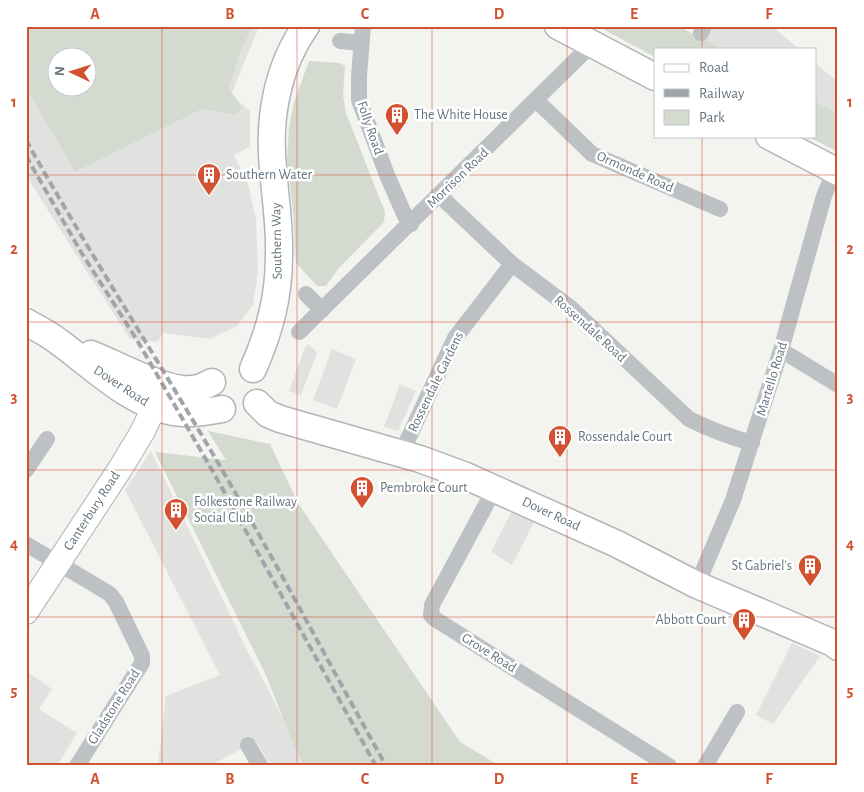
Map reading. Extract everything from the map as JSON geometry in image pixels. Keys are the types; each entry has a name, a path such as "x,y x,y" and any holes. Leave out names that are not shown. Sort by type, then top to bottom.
{"main road":[{"name":"Southern Way","path":"253,369 274,310 280,255 279,220 272,166 271,130 276,94 288,58 306,26"},
{"path":"558,26 654,76"},
{"path":"773,138 836,171"},
{"name":"Dover Road","path":"26,322 58,340 153,380 179,388 199,388 212,382"},
{"name":"Dover Road","path":"58,340 121,388 140,401 154,407 171,412 198,414 222,408"},
{"path":"229,364 246,364 253,369 262,381 261,397 257,403 244,412 229,412 222,408 213,397 212,382 221,368 229,364"},
{"name":"Dover Road","path":"257,403 268,414 289,422 402,454 495,488 617,544 697,584 836,645"}],"street":[{"name":"Folly Road","path":"363,26 359,100 404,216 411,224"},
{"path":"340,41 361,43"},
{"name":"Morrison Road","path":"299,332 440,196 584,52 590,43"},
{"name":"Ormonde Road","path":"536,100 592,154 720,210"},
{"name":"Martello Road","path":"697,584 733,500 781,350 824,196 836,171"},
{"name":"Rossendale Road","path":"440,196 512,264 572,309 689,418 706,428 752,443"},
{"name":"Rossendale Gardens","path":"402,454 455,338 512,264"},
{"path":"306,294 322,310"},
{"path":"781,350 838,385"},
{"name":"Canterbury Road","path":"26,612 129,454 143,431 154,407"},
{"path":"26,470 46,439"},
{"name":"Grove Road","path":"495,488 432,605 431,615 669,766"},
{"path":"26,544 59,562"},
{"name":"Gladstone Road","path":"59,562 110,594 116,602 142,656 142,663 77,766"},
{"path":"705,766 737,712"},
{"path":"248,745 260,766"}],"shaded area":[{"path":"26,26 259,26 231,95 250,111 250,147 234,155 248,184 256,220 258,271 253,305 237,326 210,339 163,333 158,342 130,339 26,176"},
{"path":"706,26 772,26 798,48 717,48 700,38"},
{"path":"816,64 838,82 838,115 816,104"},
{"path":"309,344 317,353 301,395 289,391 305,347"},
{"path":"332,349 356,359 337,409 313,400"},
{"path":"400,384 416,391 398,431 384,427"},
{"path":"151,451 248,652 306,766 270,766 256,741 210,766 158,766 166,696 220,675 125,490"},
{"path":"513,509 535,520 512,565 491,552"},
{"path":"792,643 820,656 773,724 756,715"},
{"path":"26,671 52,689 39,709 77,733 57,766 26,766 26,735 28,732 26,730"}],"green space":[{"path":"26,26 253,26 241,50 229,88 242,108 235,114 202,109 75,172 26,87"},
{"path":"597,26 678,26 720,48 654,48 654,56"},
{"path":"309,61 340,63 345,66 343,95 346,113 385,212 384,222 338,269 326,286 317,286 296,263 293,211 287,160 289,127 294,102"},
{"path":"816,103 838,114 838,152 811,138 816,138"},
{"path":"208,431 270,444 298,503 460,742 500,766 304,766 291,739 265,673 155,452 226,460"}],"railway":[{"path":"26,140 221,468 386,766"},
{"path":"26,156 81,252 137,340 212,470 376,766"}],"place":[{"name":"The White House","path":"397,136"},
{"name":"Southern Water","path":"209,196"},
{"name":"Rossendale Court","path":"560,458"},
{"name":"Pembroke Court","path":"362,509"},
{"name":"Folkestone Railway Social Club","path":"176,531"},
{"name":"St Gabriel's","path":"810,587"},
{"name":"Abbott Court","path":"744,641"}]}
